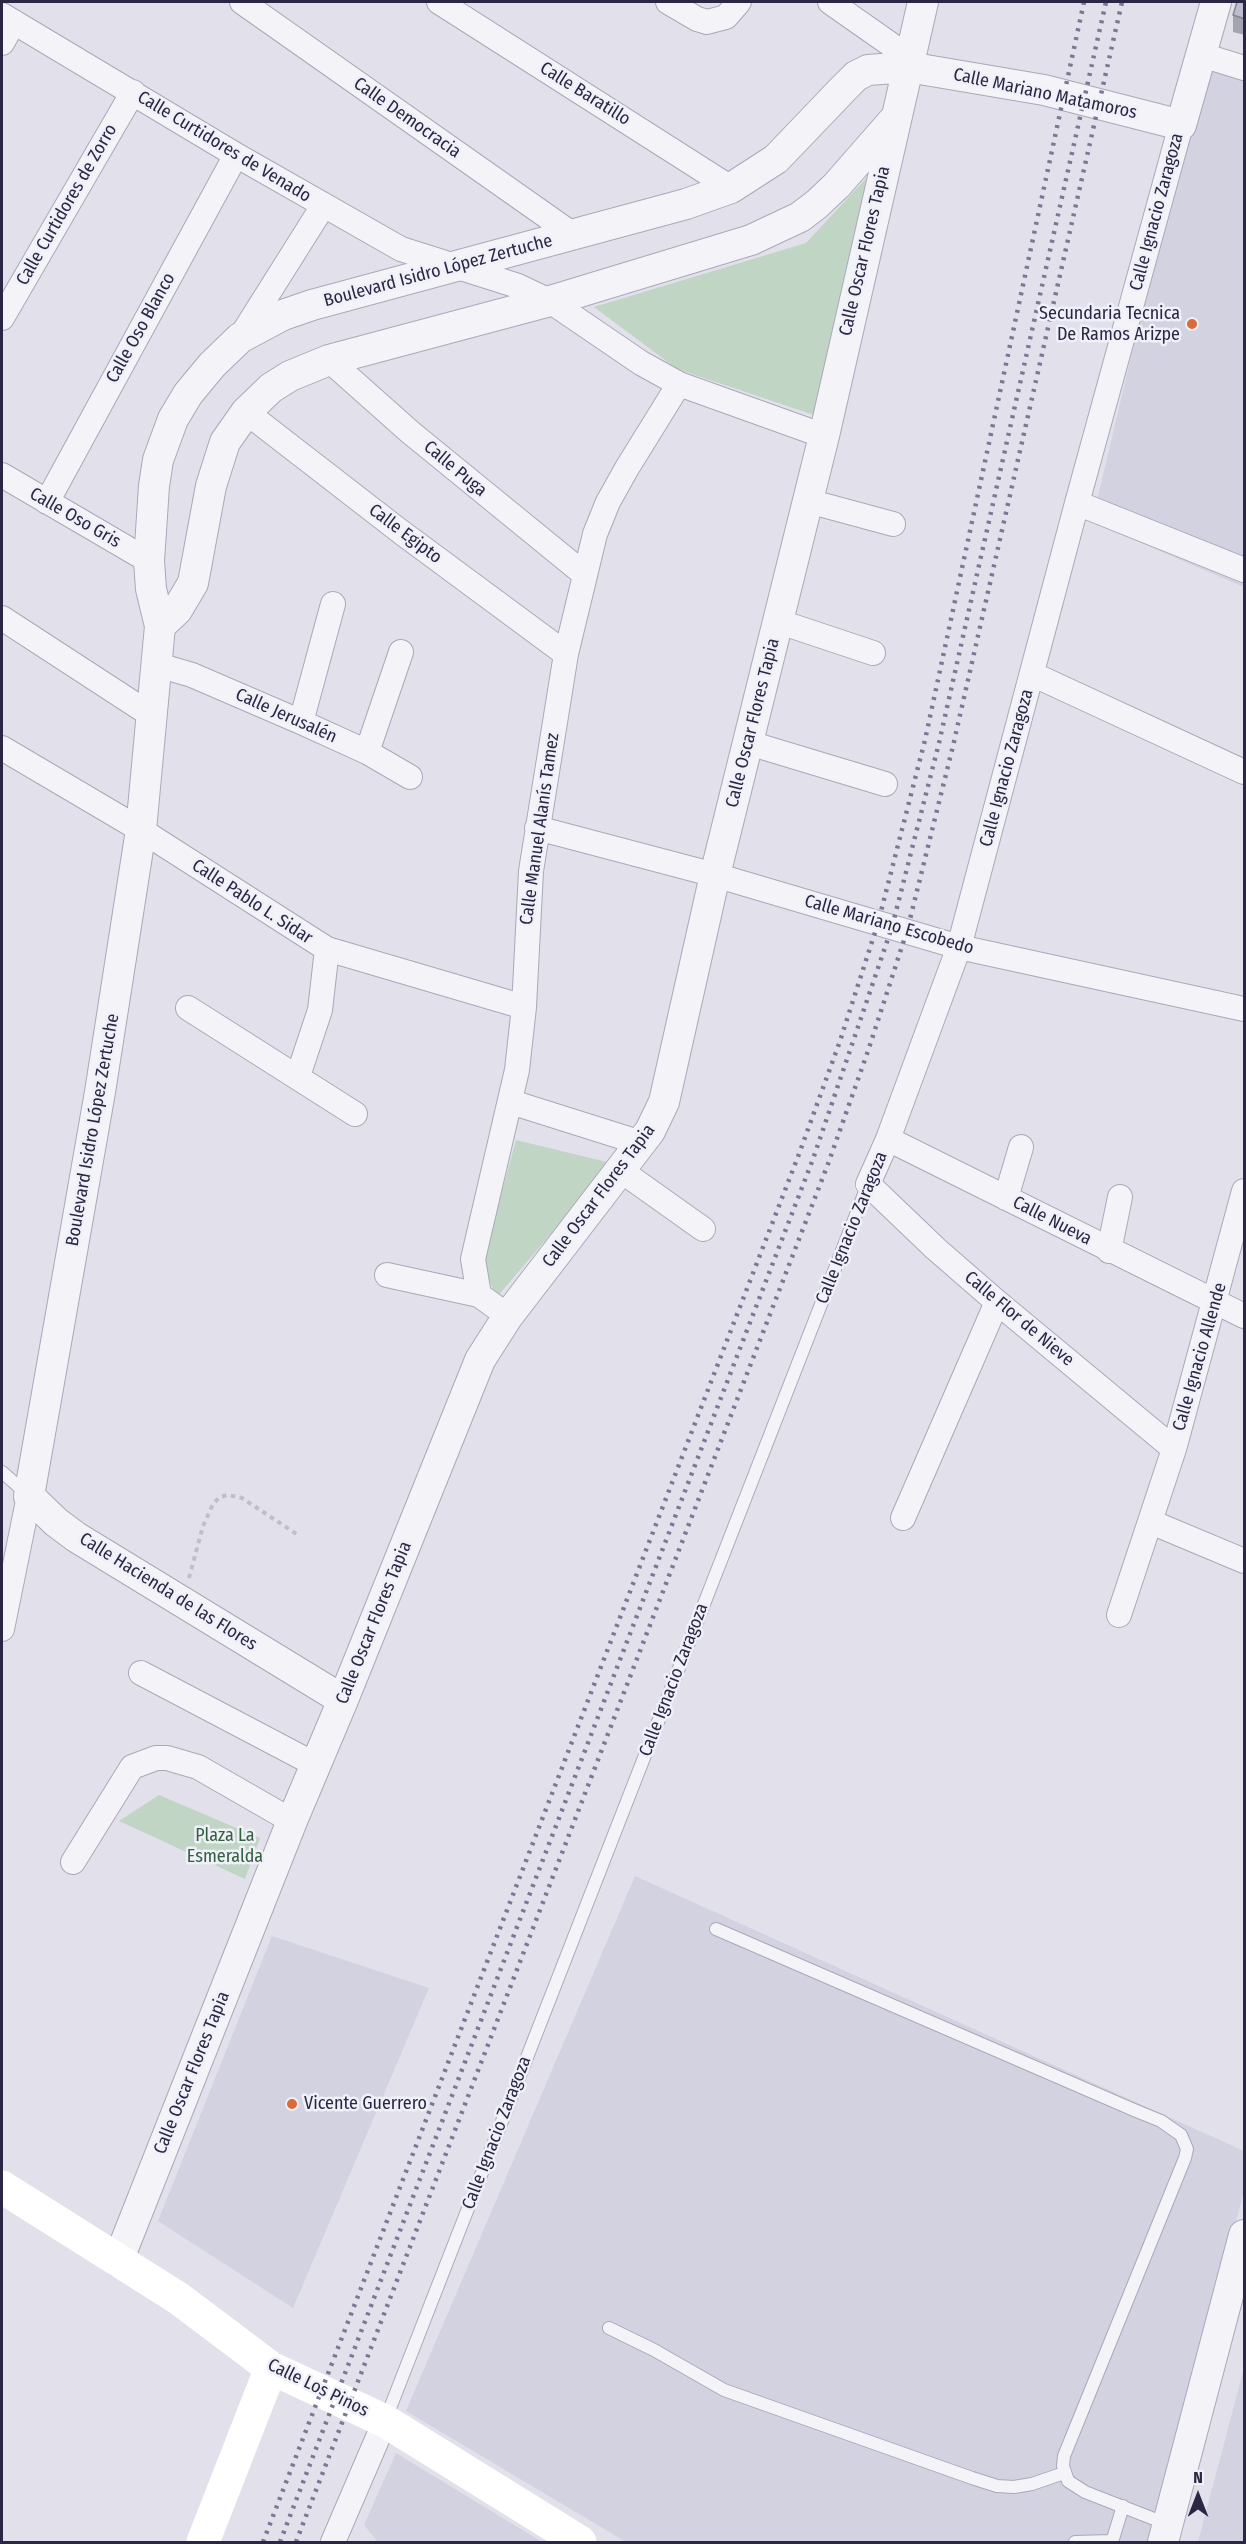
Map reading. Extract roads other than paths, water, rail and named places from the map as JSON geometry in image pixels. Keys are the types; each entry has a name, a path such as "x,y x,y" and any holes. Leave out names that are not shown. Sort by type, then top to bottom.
{"main road":[{"name":"Calle Los Pinos","path":"2,2187 178,2298 271,2368 385,2421 580,2542"},
{"path":"203,2542 271,2368"}],"street":[{"name":"Calle Democracia","path":"242,2 266,10 572,234"},
{"name":"Calle Baratillo","path":"439,2 731,188"},
{"path":"668,2 697,19 707,22 726,17 739,2"},
{"path":"830,2 909,63"},
{"name":"Calle Oscar Flores Tapia","path":"118,2261 292,1821 480,1360 508,1316 641,1143 658,1115 668,1085 715,875 824,436 922,2"},
{"name":"Calle Ignacio Zaragoza","path":"868,1184 888,1139 959,946 1077,503 1216,2"},
{"name":"Calle Curtidores de Venado","path":"6,27 133,92 323,206 401,249 452,267 495,277 550,301 641,363 680,384 824,436"},
{"path":"1202,55 1245,68"},
{"name":"Boulevard Isidro López Zertuche","path":"2,1629 29,1496 102,1081 141,830 160,626 151,590 149,561 154,486 164,439 173,419 212,365 240,338 283,315 312,305 686,204 731,188 776,159 856,76 868,69 909,63"},
{"name":"Calle Mariano Matamoros","path":"909,63 1044,90 1181,125"},
{"name":"Calle Curtidores de Zorro","path":"2,318 133,92"},
{"path":"160,626 181,604 193,583 218,461 225,442 246,412 271,388 290,376 329,360 550,301 741,244 800,217 837,185 896,118"},
{"name":"Calle Oso Blanco","path":"47,502 236,155"},
{"path":"240,338 323,206"},
{"name":"Calle Puga","path":"329,360 410,432 584,574"},
{"name":"Calle Manuel Alanís Tamez","path":"479,1295 473,1259 517,1070 524,1007 527,921 537,828 566,654 595,534 608,502 680,384"},
{"name":"Calle Egipto","path":"246,412 401,532 566,654"},
{"name":"Calle Oso Gris","path":"2,475 149,561"},
{"path":"808,501 893,524"},
{"path":"1077,503 1245,570"},
{"path":"301,722 333,604"},
{"path":"2,618 151,715"},
{"path":"777,621 873,653"},
{"path":"367,752 401,652"},
{"name":"Calle Jerusalén","path":"158,665 192,675 301,722 367,752 410,777"},
{"path":"1032,674 1245,772"},
{"path":"749,743 885,784"},
{"name":"Calle Pablo L. Sidar","path":"2,748 141,830 327,949 524,1007"},
{"name":"Calle Mariano Escobedo","path":"537,828 715,875 959,946 1245,1009"},
{"path":"298,1076 320,1010 327,949"},
{"path":"189,1008 355,1114"},
{"path":"511,1102 641,1143"},
{"name":"Calle Nueva","path":"888,1139 1109,1251 1245,1316"},
{"path":"1006,1198 1021,1147"},
{"path":"620,1170 703,1229"},
{"name":"Calle Flor de Nieve","path":"868,1184 936,1249 997,1302 1174,1449"},
{"name":"Calle Ignacio Allende","path":"1119,1615 1174,1449 1245,1191"},
{"path":"1109,1251 1120,1197"},
{"path":"387,1275 479,1295 508,1316"},
{"path":"903,1518 997,1302"},
{"name":"Calle Hacienda de las Flores","path":"29,1496 56,1522 76,1537 343,1700"},
{"path":"1151,1522 1245,1561"},
{"path":"141,1673 316,1765"},
{"path":"73,1862 132,1767 156,1758 181,1761 198,1767 292,1821"},
{"path":"1166,2534 1245,2235"},
{"path":"333,2542 385,2421"}],"lane":[{"name":"Calle Ignacio Zaragoza","path":"385,2421 868,1184"},
{"name":"Calle Hacienda de las Flores","path":"2,1472 29,1496"},
{"path":"716,1929 1134,2110 1173,2128 1181,2135 1187,2149 1185,2158 1064,2456 1064,2474 1068,2481 1085,2492 1123,2506 1166,2534"},
{"path":"609,2328 654,2350 724,2391 972,2478 997,2486 1014,2487 1064,2474"},
{"path":"1075,2542 1112,2542 1123,2506"}],"railway":[{"path":"263,2542 799,1154 840,1041 878,923 925,740 1084,2"},
{"path":"280,2542 813,1159 892,927 939,743 1106,2"},
{"path":"296,2542 828,1164 868,1051 907,931 953,746 1122,2"}],"place":[{"name":"Secundaria Tecnica De Ramos Arizpe","path":"1192,324"},
{"name":"Vicente Guerrero","path":"292,2104"}],"park label":[{"name":"Plaza La Esmeralda","path":"225,1846"}]}
